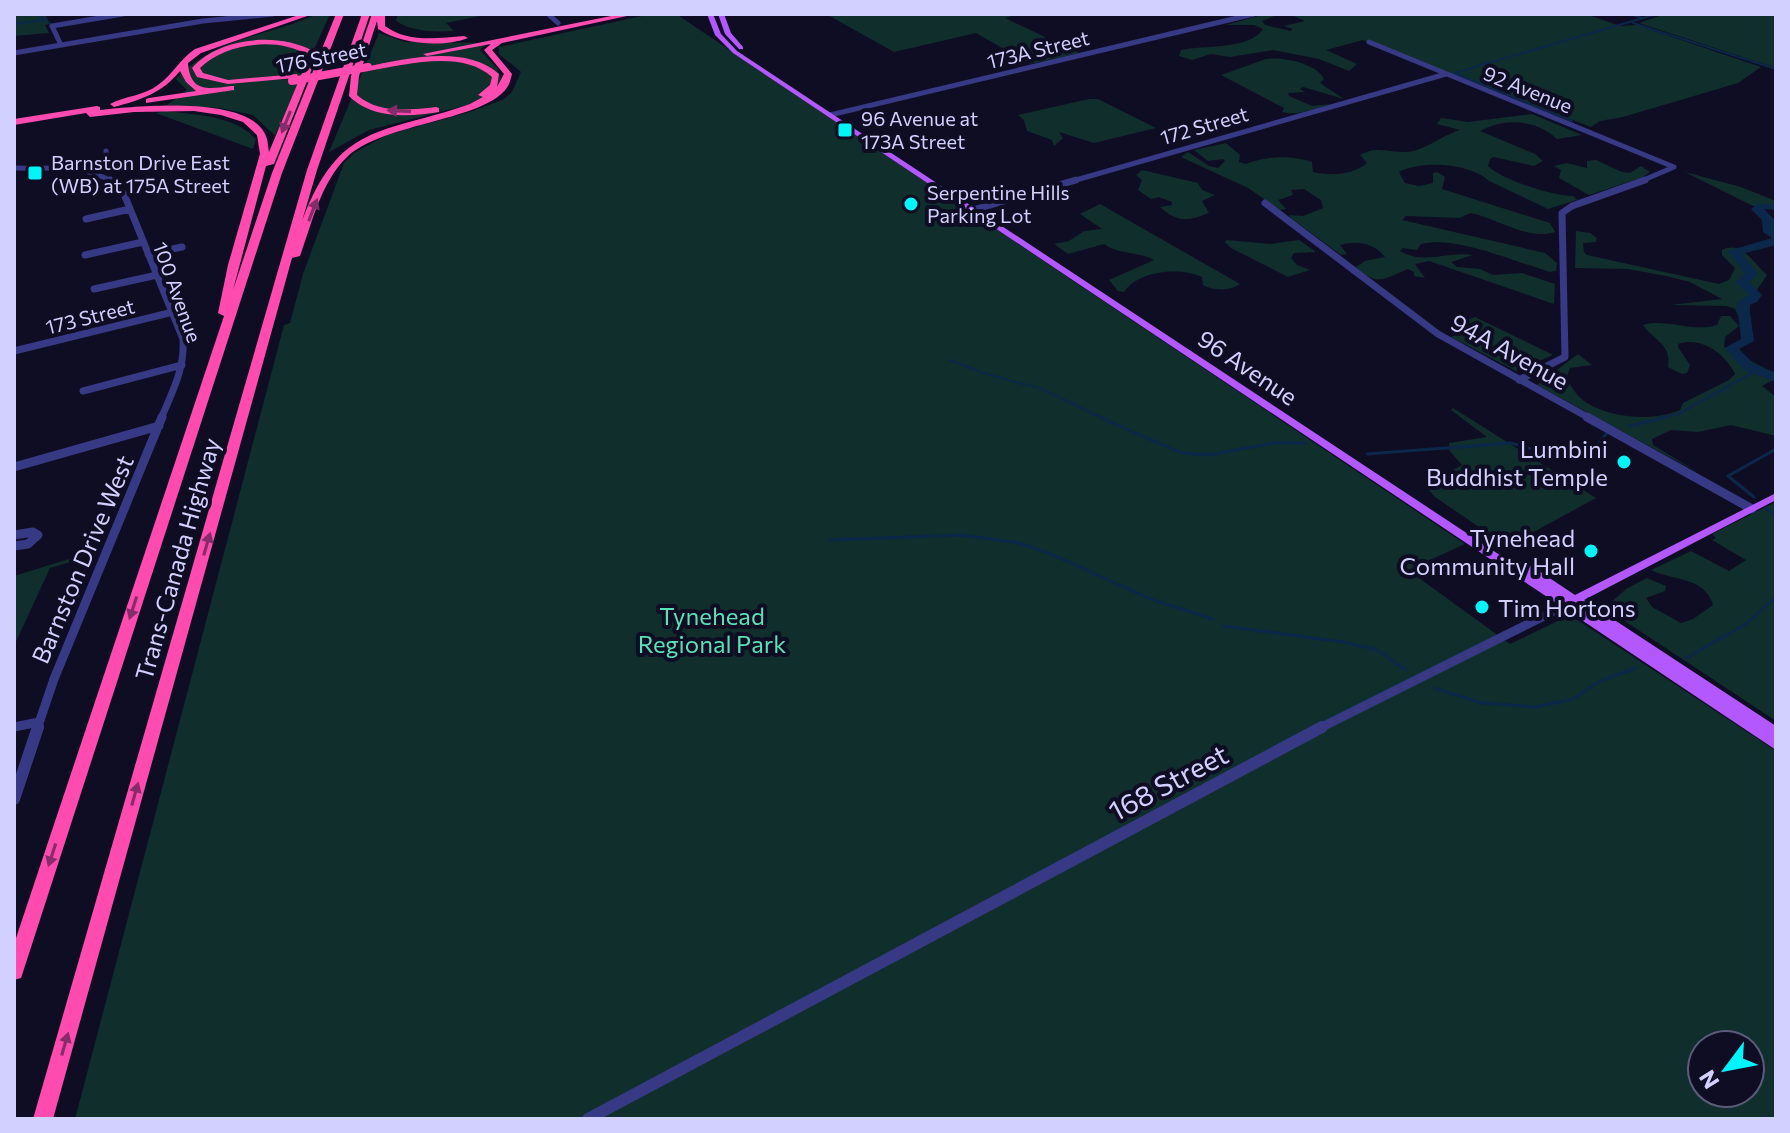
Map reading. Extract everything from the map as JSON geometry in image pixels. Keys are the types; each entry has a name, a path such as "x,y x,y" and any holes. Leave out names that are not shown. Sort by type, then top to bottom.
{"highway":[{"path":"90,112 154,91 164,85 184,60 223,41 309,14"},
{"name":"Trans-Canada Highway","path":"14,972 277,173 340,14"},
{"name":"Trans-Canada Highway","path":"43,1119 312,170 366,14"},
{"path":"378,14 385,30 417,39 522,32"},
{"path":"368,67 421,61 460,61 487,67 493,71 496,82 478,98 445,108 398,112 360,103 353,96 353,85 378,14"},
{"name":"176 Street","path":"522,32 551,18 605,14"},
{"name":"176 Street","path":"14,124 338,73 522,32 632,14"},
{"path":"272,308 327,172 340,156 360,142 384,132 488,100 507,84 504,69 488,50 499,41 522,32"},
{"path":"249,213 311,61 310,53 293,44 253,44 212,54 196,68 200,75 220,81 291,80"},
{"path":"454,46 504,69"},
{"path":"184,60 182,68 186,77 204,92"},
{"name":"176 Street","path":"90,112 368,67"},
{"path":"90,112 186,108 227,114 251,124 264,137 265,147 233,265 210,374"}],"main road":[{"name":"96 Avenue","path":"710,14 726,45 1570,602 1776,733"},
{"name":"96 Avenue","path":"721,14 728,34 739,47 834,114"},
{"name":"168 Street","path":"1570,602 1776,496"},
{"name":"96 Avenue","path":"1570,602 1776,745"}],"street":[{"path":"61,45 52,26 123,14"},
{"path":"14,53 203,21 273,14"},
{"name":"173A Street","path":"834,114 1254,14"},
{"name":"92 Avenue","path":"1369,42 1674,167 1666,173 1572,206 1562,213 1565,357 1519,380"},
{"name":"172 Street","path":"977,209 1446,74"},
{"path":"93,172 107,161 106,151"},
{"name":"100 Avenue","path":"14,168 93,172 116,183 130,209 184,345 182,365 159,426"},
{"path":"86,189 116,183"},
{"name":"94A Avenue","path":"1265,203 1433,331 1752,509"},
{"path":"86,219 130,209"},
{"path":"85,255 143,242"},
{"path":"148,254 182,247"},
{"path":"94,289 157,275"},
{"name":"173 Street","path":"14,351 173,312"},
{"path":"83,391 182,365"},
{"path":"14,467 63,457 159,426"},
{"name":"Barnston Drive West","path":"14,799 54,679 159,426"},
{"path":"14,535 33,532 38,535 28,544 14,546"},
{"name":"168 Street","path":"588,1119 1302,737 1570,602"},
{"path":"14,727 39,722"}],"green space":[{"path":"14,14 45,14 50,24 45,25 49,33 14,36"},
{"path":"317,14 330,14 275,136 253,115 220,108 167,105 187,90 176,79 209,54 226,45"},
{"path":"398,14 490,14 446,23 454,31 439,31 402,25 396,21"},
{"name":"Tynehead Regional Park","path":"651,14 676,14 1465,544 1408,570 1510,644 1570,615 1776,751 1776,1119 75,1119 284,325 290,323 303,274 344,163 354,153 387,135 504,99 512,92 521,72 499,54 499,47"},
{"path":"826,14 1018,14 1005,18 1079,53 1030,64 976,33 894,52"},
{"path":"1266,14 1279,14 1262,21 1265,25 1290,31 1293,29 1284,26 1305,21 1289,14 1586,14 1620,26 1637,25 1761,67 1738,83 1600,121 1591,127 1363,40 1326,50 1357,64 1349,71 1319,59 1273,50 1230,57 1211,54 1192,60 1179,56 1181,50 1237,44 1257,36 1263,29 1254,25 1226,25"},
{"path":"1665,14 1776,14 1776,68 1639,23"},
{"path":"379,33 405,42 487,43 480,50 497,68 503,85 479,102 369,130 329,152"},
{"path":"1266,59 1290,60 1315,69 1324,79 1320,83 1344,99 1303,87 1300,89 1305,92 1288,93 1289,96 1312,106 1331,104 1301,113 1282,112 1284,108 1221,75"},
{"path":"1098,99 1156,128 1094,143 1059,132 1063,138 1054,146 1052,140 1027,131 1024,120 1018,115"},
{"path":"165,111 214,118 237,125 256,139 253,149 156,113"},
{"path":"1532,114 1582,135 1557,139 1530,124 1510,122 1490,127 1480,131 1535,154 1543,161 1534,166 1494,157 1488,166 1516,182 1573,196 1577,200 1548,209 1470,170 1446,165 1420,166 1399,172 1405,183 1419,186 1433,183 1433,173 1437,172 1445,177 1442,189 1550,223 1555,232 1534,234 1471,213 1459,218 1406,216 1402,220 1545,253 1557,263 1556,271 1550,272 1451,243 1421,244 1417,250 1403,248 1400,251 1418,257 1473,255 1451,262 1457,267 1480,269 1493,275 1522,273 1555,284 1554,304 1429,261 1415,264 1425,278 1414,276 1414,272 1408,269 1386,278 1370,277 1356,267 1365,261 1385,257 1376,249 1359,243 1340,245 1347,254 1341,255 1291,218 1289,215 1303,216 1323,208 1321,200 1304,189 1291,190 1293,195 1278,200 1286,209 1280,210 1248,188 1181,157 1188,152 1209,166 1218,168 1225,161 1223,159 1208,161 1194,150 1226,143 1240,155 1239,162 1246,164 1287,157 1312,162 1313,172 1342,174 1367,163 1360,155 1366,152 1412,151 1460,130 1437,124 1441,118 1468,122"},
{"path":"1596,160 1622,172 1630,173 1641,166 1650,172 1589,195 1559,178 1561,170 1554,166 1567,163 1587,168 1587,161"},
{"path":"1142,170 1198,183 1202,190 1215,195 1202,201 1209,213 1183,219 1172,216 1160,207 1172,205 1172,202 1159,197 1151,199 1138,190 1142,180 1136,175"},
{"path":"1685,172 1741,187 1776,201 1776,205 1753,206"},
{"path":"1100,204 1240,284 1227,289 1212,288 1203,285 1202,277 1193,274 1160,272 1139,279 1124,292 1118,291 1109,280 1154,260 1104,244 1068,254 1054,244 1069,241 1084,231 1102,229 1080,214"},
{"path":"1576,231 1590,233 1597,238 1596,242 1583,243 1587,255 1719,284 1729,280 1735,268 1722,255 1722,250 1741,250 1767,275 1751,302 1751,322 1741,322 1735,309 1727,306 1671,305 1722,299 1690,282 1628,269 1575,268"},
{"path":"1299,240 1316,252 1294,253 1291,258 1297,265 1310,270 1288,277 1231,248 1225,242 1270,244"},
{"path":"1721,316 1730,316 1739,326 1725,337 1724,347 1776,374 1775,379 1762,386 1776,397 1776,436 1731,425 1698,432 1671,430 1652,439 1653,445 1699,473 1537,385 1578,354 1592,365 1570,368 1566,379 1587,403 1608,412 1633,417 1658,416 1680,410 1683,403 1735,374 1712,348 1696,342 1678,344 1690,365 1687,373 1682,374 1668,367 1667,353 1643,325 1660,323 1708,327 1717,325"},
{"path":"1475,317 1553,355 1516,371 1451,337 1464,331 1459,326 1461,322"},
{"path":"1453,408 1596,498 1510,545 1501,542 1435,497 1425,486 1462,465 1449,450 1449,443 1487,437 1451,410"},
{"path":"1776,502 1776,721 1605,608 1626,589 1647,578 1666,586 1665,591 1646,598 1652,607 1681,623 1693,619 1713,605 1703,589 1651,570 1691,551 1729,571 1746,560 1712,540 1716,538 1712,534"},
{"path":"82,555 81,559 50,568 14,646 14,576"}],"waterway":[{"path":"37,14 51,24"},
{"path":"1629,14 1642,18"},
{"path":"1572,121 1454,73 1657,14"},
{"path":"14,24 45,20"},
{"path":"1633,23 1776,69"},
{"path":"1776,207 1762,206 1757,209 1768,219 1767,230 1776,236"},
{"path":"1776,241 1750,250 1734,251 1752,274 1742,282 1756,295 1743,303 1748,341 1731,348 1749,367 1776,378"},
{"path":"1772,243 1776,244"},
{"path":"950,360 980,372 1042,389 1104,419"},
{"path":"1660,418 1678,414 1756,371"},
{"path":"1100,417 1181,453 1209,455 1274,443 1305,443"},
{"path":"1660,418 1665,417"},
{"path":"1630,426 1660,418"},
{"path":"1367,454 1511,443 1563,458 1566,453 1597,445 1606,434"},
{"path":"1754,497 1728,476 1776,449"},
{"path":"1766,508 1776,517"},
{"path":"831,540 962,535 1019,543 1049,553 1153,600 1213,619"},
{"path":"1686,658 1746,624 1776,597"},
{"path":"1224,626 1343,642 1377,650 1406,670"},
{"path":"1434,688 1482,703 1536,707 1573,699 1600,681 1636,668"}],"place":[{"name":"96 Avenue at 173A Street","path":"845,130"},
{"name":"Barnston Drive East (WB) at 175A Street","path":"35,173"},
{"name":"Serpentine Hills Parking Lot","path":"911,204"},
{"name":"Lumbini Buddhist Temple","path":"1624,462"},
{"name":"Tynehead Community Hall","path":"1591,551"},
{"name":"Tim Hortons","path":"1482,607"}]}
